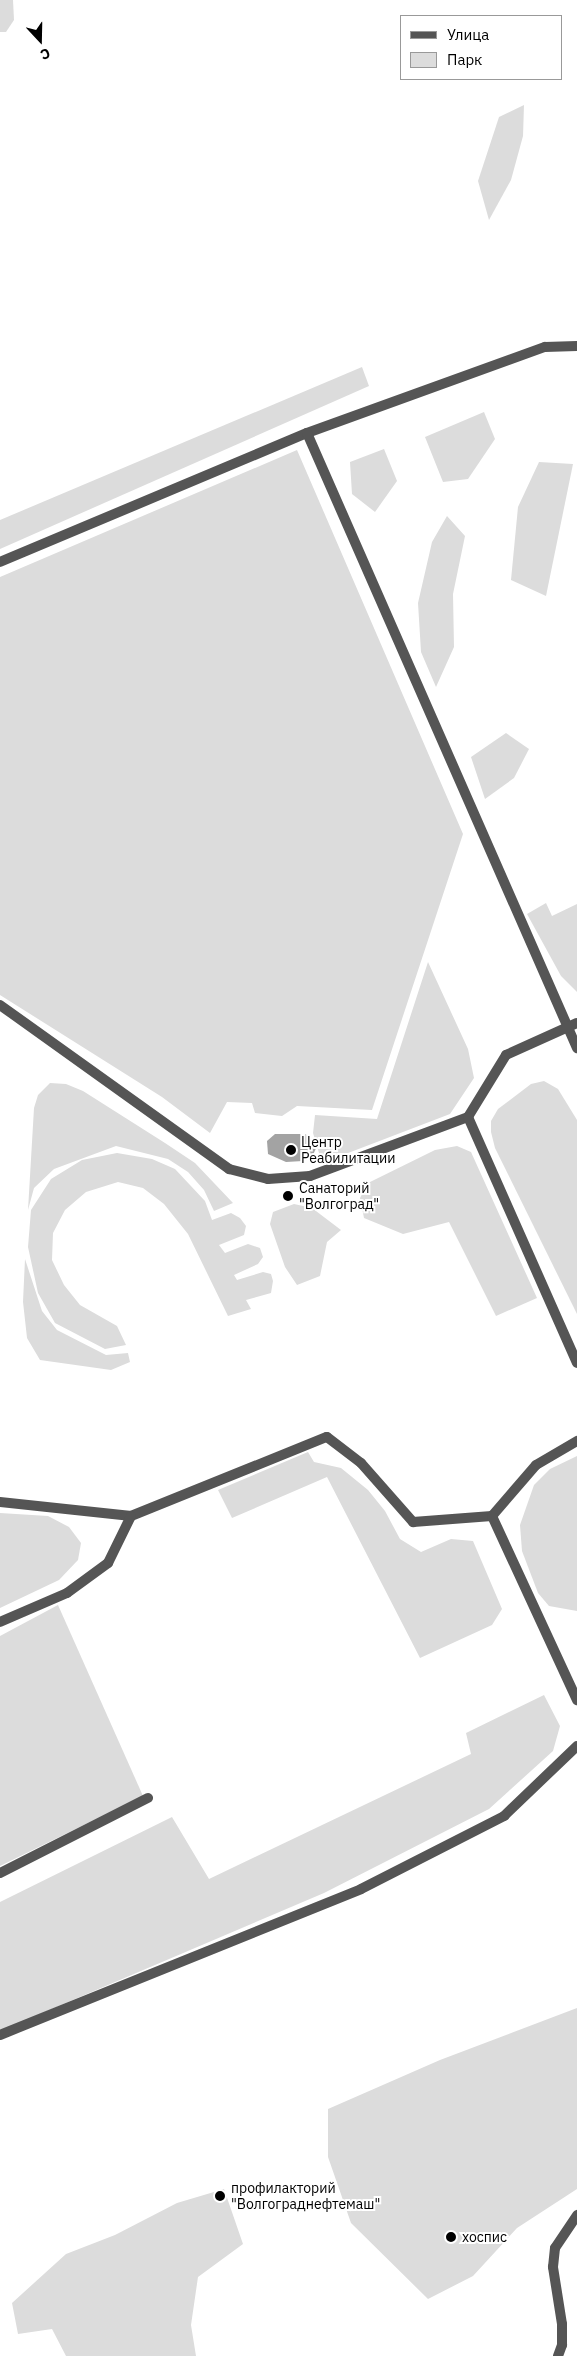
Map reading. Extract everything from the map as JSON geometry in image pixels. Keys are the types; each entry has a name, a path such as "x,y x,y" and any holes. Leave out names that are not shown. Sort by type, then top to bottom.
{"street":[{"path":"0,562 307,433 537,349 577,346"},
{"path":"307,433 572,1025 577,1048"},
{"path":"0,1006 229,1169 268,1179 310,1176 468,1116 506,1055 572,1025"},
{"path":"468,1116 577,1363"},
{"path":"0,1502 131,1516 327,1437 361,1463 413,1522 492,1516 536,1465 577,1441"},
{"path":"0,1622 66,1593 108,1562 131,1516"},
{"path":"492,1516 577,1700"},
{"path":"0,2035 362,1889 504,1816 577,1746"},
{"path":"0,1873 148,1798"},
{"path":"558,2356 562,2345 562,2324 553,2266 555,2248 577,2215"}],"green space":[{"path":"0,0 13,0 14,20 6,32 0,32"},
{"path":"524,105 523,136 511,180 489,220 478,181 499,117"},
{"path":"362,367 369,386 0,549 0,520"},
{"path":"484,412 495,439 468,479 443,482 425,437"},
{"path":"384,449 397,481 375,512 352,494 350,462"},
{"path":"297,450 463,834 372,1110 297,1106 282,1116 255,1113 252,1103 227,1102 210,1133 162,1097 0,995 0,577"},
{"path":"539,462 573,464 546,596 511,580 518,507"},
{"path":"447,516 465,536 453,594 454,647 436,687 421,652 418,603 432,542"},
{"path":"506,733 529,749 514,778 485,799 471,757"},
{"path":"546,903 552,916 577,904 577,992 561,976 527,914"},
{"path":"428,962 468,1049 474,1078 450,1114 322,1163 313,1133 315,1115 377,1119"},
{"path":"544,1081 558,1089 577,1120 577,1314 495,1148 491,1132 491,1121 498,1109 531,1084"},
{"path":"50,1083 66,1084 83,1091 165,1143 195,1163 233,1203 214,1211 204,1190 188,1172 168,1159 116,1146 54,1169 34,1188 28,1210 34,1108 38,1095"},
{"path":"457,1146 471,1152 537,1298 496,1316 449,1222 403,1234 364,1218 360,1198 368,1183 435,1150"},
{"path":"117,1153 152,1159 175,1169 205,1201 212,1220 231,1213 240,1218 246,1226 244,1235 219,1245 225,1253 248,1244 260,1248 263,1257 258,1264 234,1275 237,1280 263,1272 271,1274 273,1281 271,1293 246,1300 251,1309 228,1316 188,1234 164,1204 143,1188 118,1182 86,1192 65,1210 53,1233 52,1260 64,1285 80,1305 117,1326 126,1345 105,1349 55,1323 38,1293 28,1247 31,1210 51,1179 82,1160"},
{"path":"294,1204 312,1208 341,1230 327,1242 320,1276 297,1285 285,1267 270,1224 273,1212"},
{"path":"25,1259 42,1311 57,1330 106,1355 128,1353 130,1362 111,1370 40,1360 27,1338 23,1302"},
{"path":"308,1452 314,1462 341,1468 368,1490 385,1511 400,1539 421,1552 451,1539 473,1541 502,1609 492,1625 420,1658 327,1477 232,1518 218,1490"},
{"path":"577,1456 577,1611 549,1606 538,1593 522,1551 520,1525 534,1485 550,1469"},
{"path":"0,1513 48,1516 69,1527 81,1543 78,1560 59,1580 0,1608"},
{"path":"58,1605 143,1796 0,1866 0,1636"},
{"path":"544,1695 560,1726 553,1751 489,1809 324,1893 0,2031 0,1902 172,1817 209,1879 471,1754 466,1733"},
{"path":"577,2008 577,2189 517,2228 473,2276 428,2299 351,2223 328,2157 328,2109 440,2060"},
{"path":"224,2189 243,2244 198,2277 191,2325 196,2356 66,2356 52,2329 18,2334 12,2303 66,2254 115,2235 177,2203"}],"shaded area":[{"name":"Центр Реабилитации","path":"275,1134 306,1134 317,1146 313,1155 303,1161 286,1162 268,1154 267,1141"}],"place":[{"name":"Центр Реабилитации","path":"291,1150"},
{"name":"Санаторий \"Волгоград\"","path":"288,1196"},
{"name":"профилакторий \"Волгограднефтемаш\"","path":"220,2196"},
{"name":"хоспис","path":"451,2237"}]}
